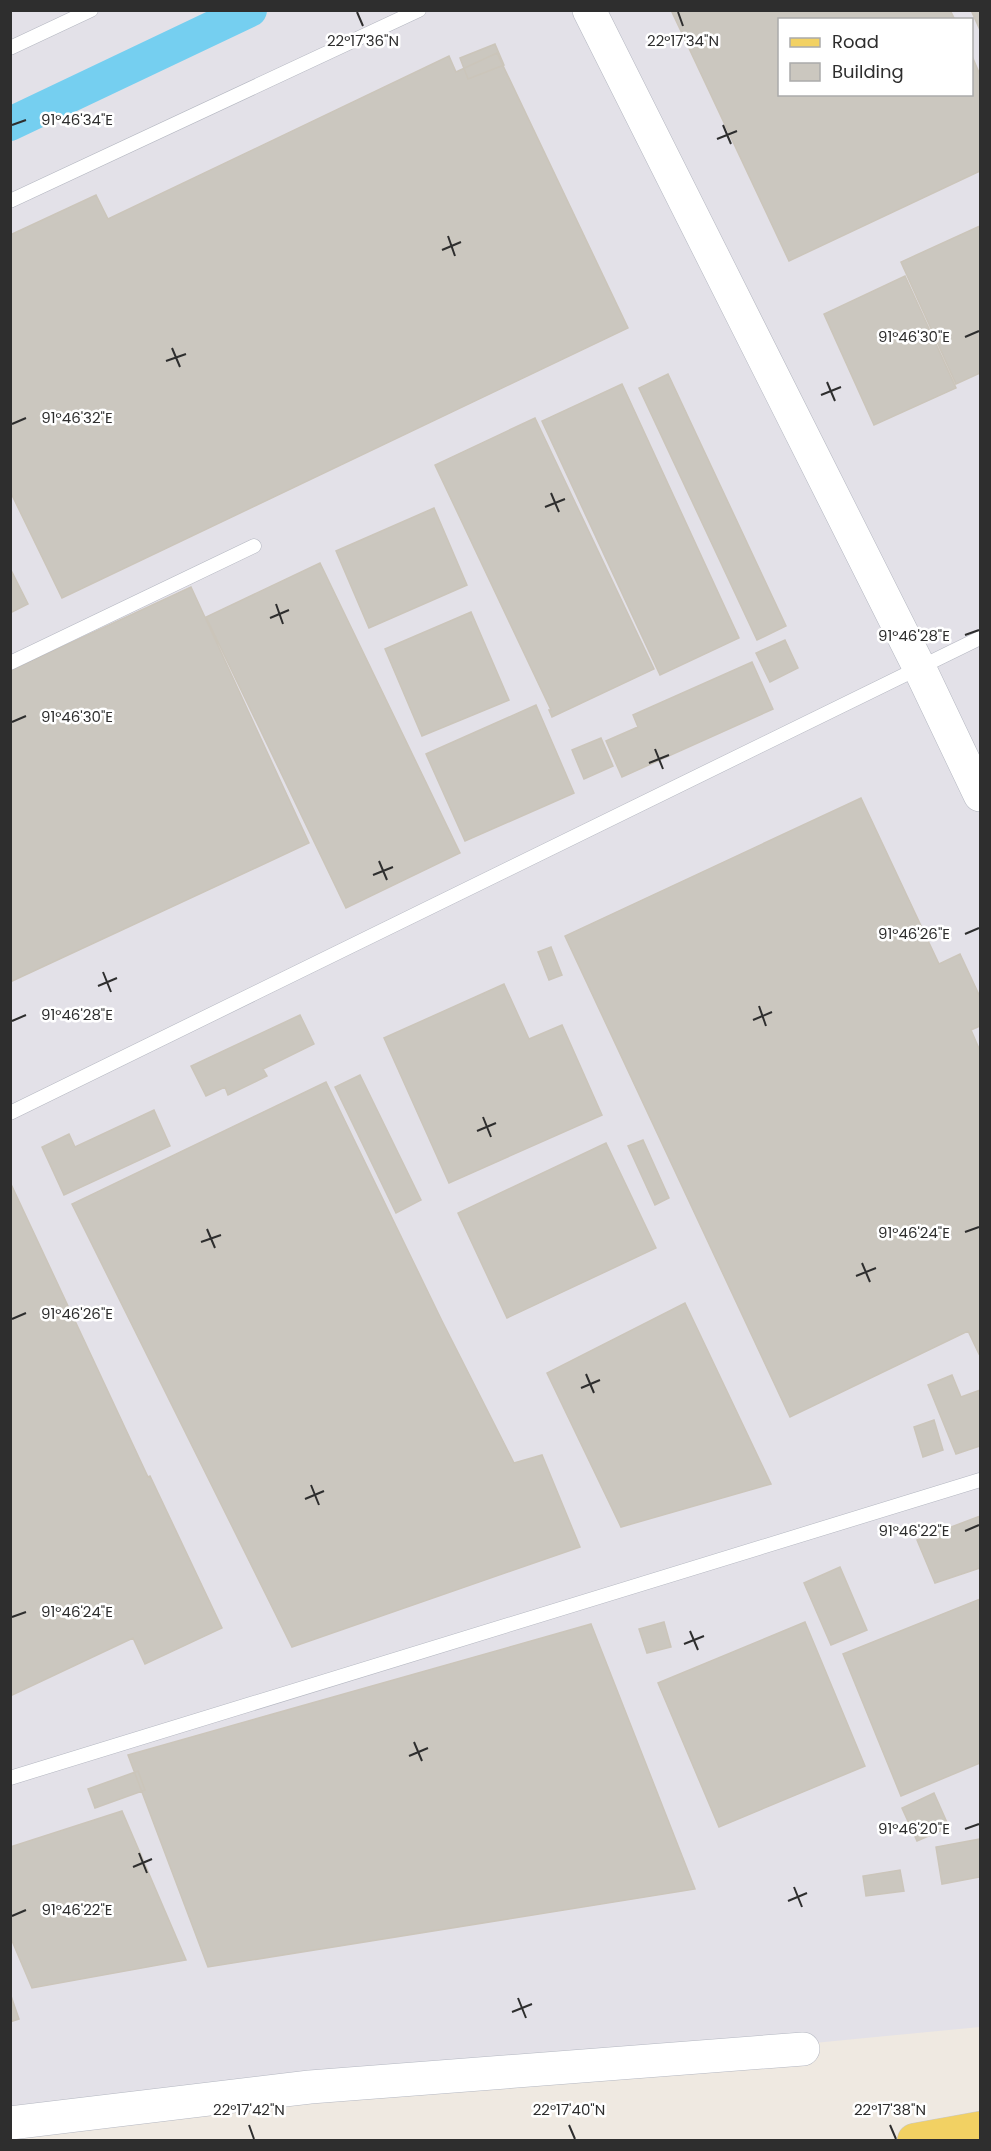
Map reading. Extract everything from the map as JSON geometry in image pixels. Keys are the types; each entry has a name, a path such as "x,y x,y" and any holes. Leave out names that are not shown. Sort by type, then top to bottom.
{"main road":[{"path":"914,2140 981,2128"}],"street":[{"path":"589,10 981,795"},
{"path":"10,2123 310,2087 803,2049"}],"lane":[{"path":"10,48 92,10"},
{"path":"10,201 419,10"},
{"path":"10,663 254,546"},
{"path":"10,1113 981,638"},
{"path":"10,1778 981,1480"}],"shaded area":[{"path":"11,11 980,11 980,2027 11,2120"}],"building":[{"path":"671,10 950,10 954,18 778,18 778,96 973,96 973,58 980,75 980,171 789,261"},
{"path":"971,10 980,10 980,30"},
{"path":"495,44 504,65 468,79 460,58"},
{"path":"497,53 628,328 62,598 10,491 10,235 96,195 108,219 449,56 456,72"},
{"path":"980,226 980,373 956,384 901,262"},
{"path":"905,276 956,388 874,425 824,314"},
{"path":"668,374 786,626 757,640 639,388"},
{"path":"622,384 739,638 660,675 542,421"},
{"path":"535,418 654,669 552,717 549,710 551,710 435,465"},
{"path":"434,508 467,585 369,628 336,551"},
{"path":"320,563 460,853 346,908 206,617"},
{"path":"10,568 28,604 10,613"},
{"path":"191,587 309,843 10,982 10,671"},
{"path":"471,612 509,700 422,736 385,649"},
{"path":"785,640 798,668 770,682 756,653"},
{"path":"752,662 773,709 622,777 606,741 638,727 633,715"},
{"path":"536,705 574,793 465,841 426,754"},
{"path":"601,738 613,766 584,779 572,750"},
{"path":"861,798 939,964 960,954 980,997 980,1026 971,1030 980,1051 980,1353 968,1331 790,1417 565,936"},
{"path":"551,947 562,975 549,980 538,952"},
{"path":"504,984 529,1039 562,1025 602,1115 449,1183 384,1038"},
{"path":"300,1015 314,1044 263,1069 267,1076 228,1095 225,1087 206,1096 191,1066"},
{"path":"360,1075 421,1200 396,1213 335,1087"},
{"path":"326,1082 514,1463 542,1455 580,1547 292,1647 72,1204"},
{"path":"154,1110 170,1146 64,1195 42,1147 69,1134 75,1147"},
{"path":"643,1140 669,1198 655,1205 628,1146"},
{"path":"606,1143 656,1248 507,1318 458,1213"},
{"path":"10,1182 148,1477 150,1476 222,1628 145,1664 133,1638 10,1696"},
{"path":"685,1303 771,1484 621,1527 547,1373"},
{"path":"952,1375 961,1397 980,1390 980,1446 956,1454 928,1385"},
{"path":"934,1420 943,1450 923,1457 914,1427"},
{"path":"980,1516 980,1568 935,1583 917,1540"},
{"path":"840,1567 867,1630 831,1645 804,1583"},
{"path":"980,1599 980,1763 901,1796 843,1654"},
{"path":"664,1622 671,1647 647,1653 639,1629"},
{"path":"805,1622 865,1766 719,1827 658,1683"},
{"path":"591,1624 695,1889 208,1967 128,1755"},
{"path":"138,1771 145,1790 95,1808 88,1789"},
{"path":"934,1793 949,1827 917,1841 902,1808"},
{"path":"122,1811 186,1960 32,1988 10,1936 10,1847"},
{"path":"980,1839 980,1877 942,1884 936,1847"},
{"path":"900,1870 904,1891 866,1896 863,1876"},
{"path":"10,1993 19,2019 10,2022"}],"waterway":[{"path":"10,124 250,10"}]}
